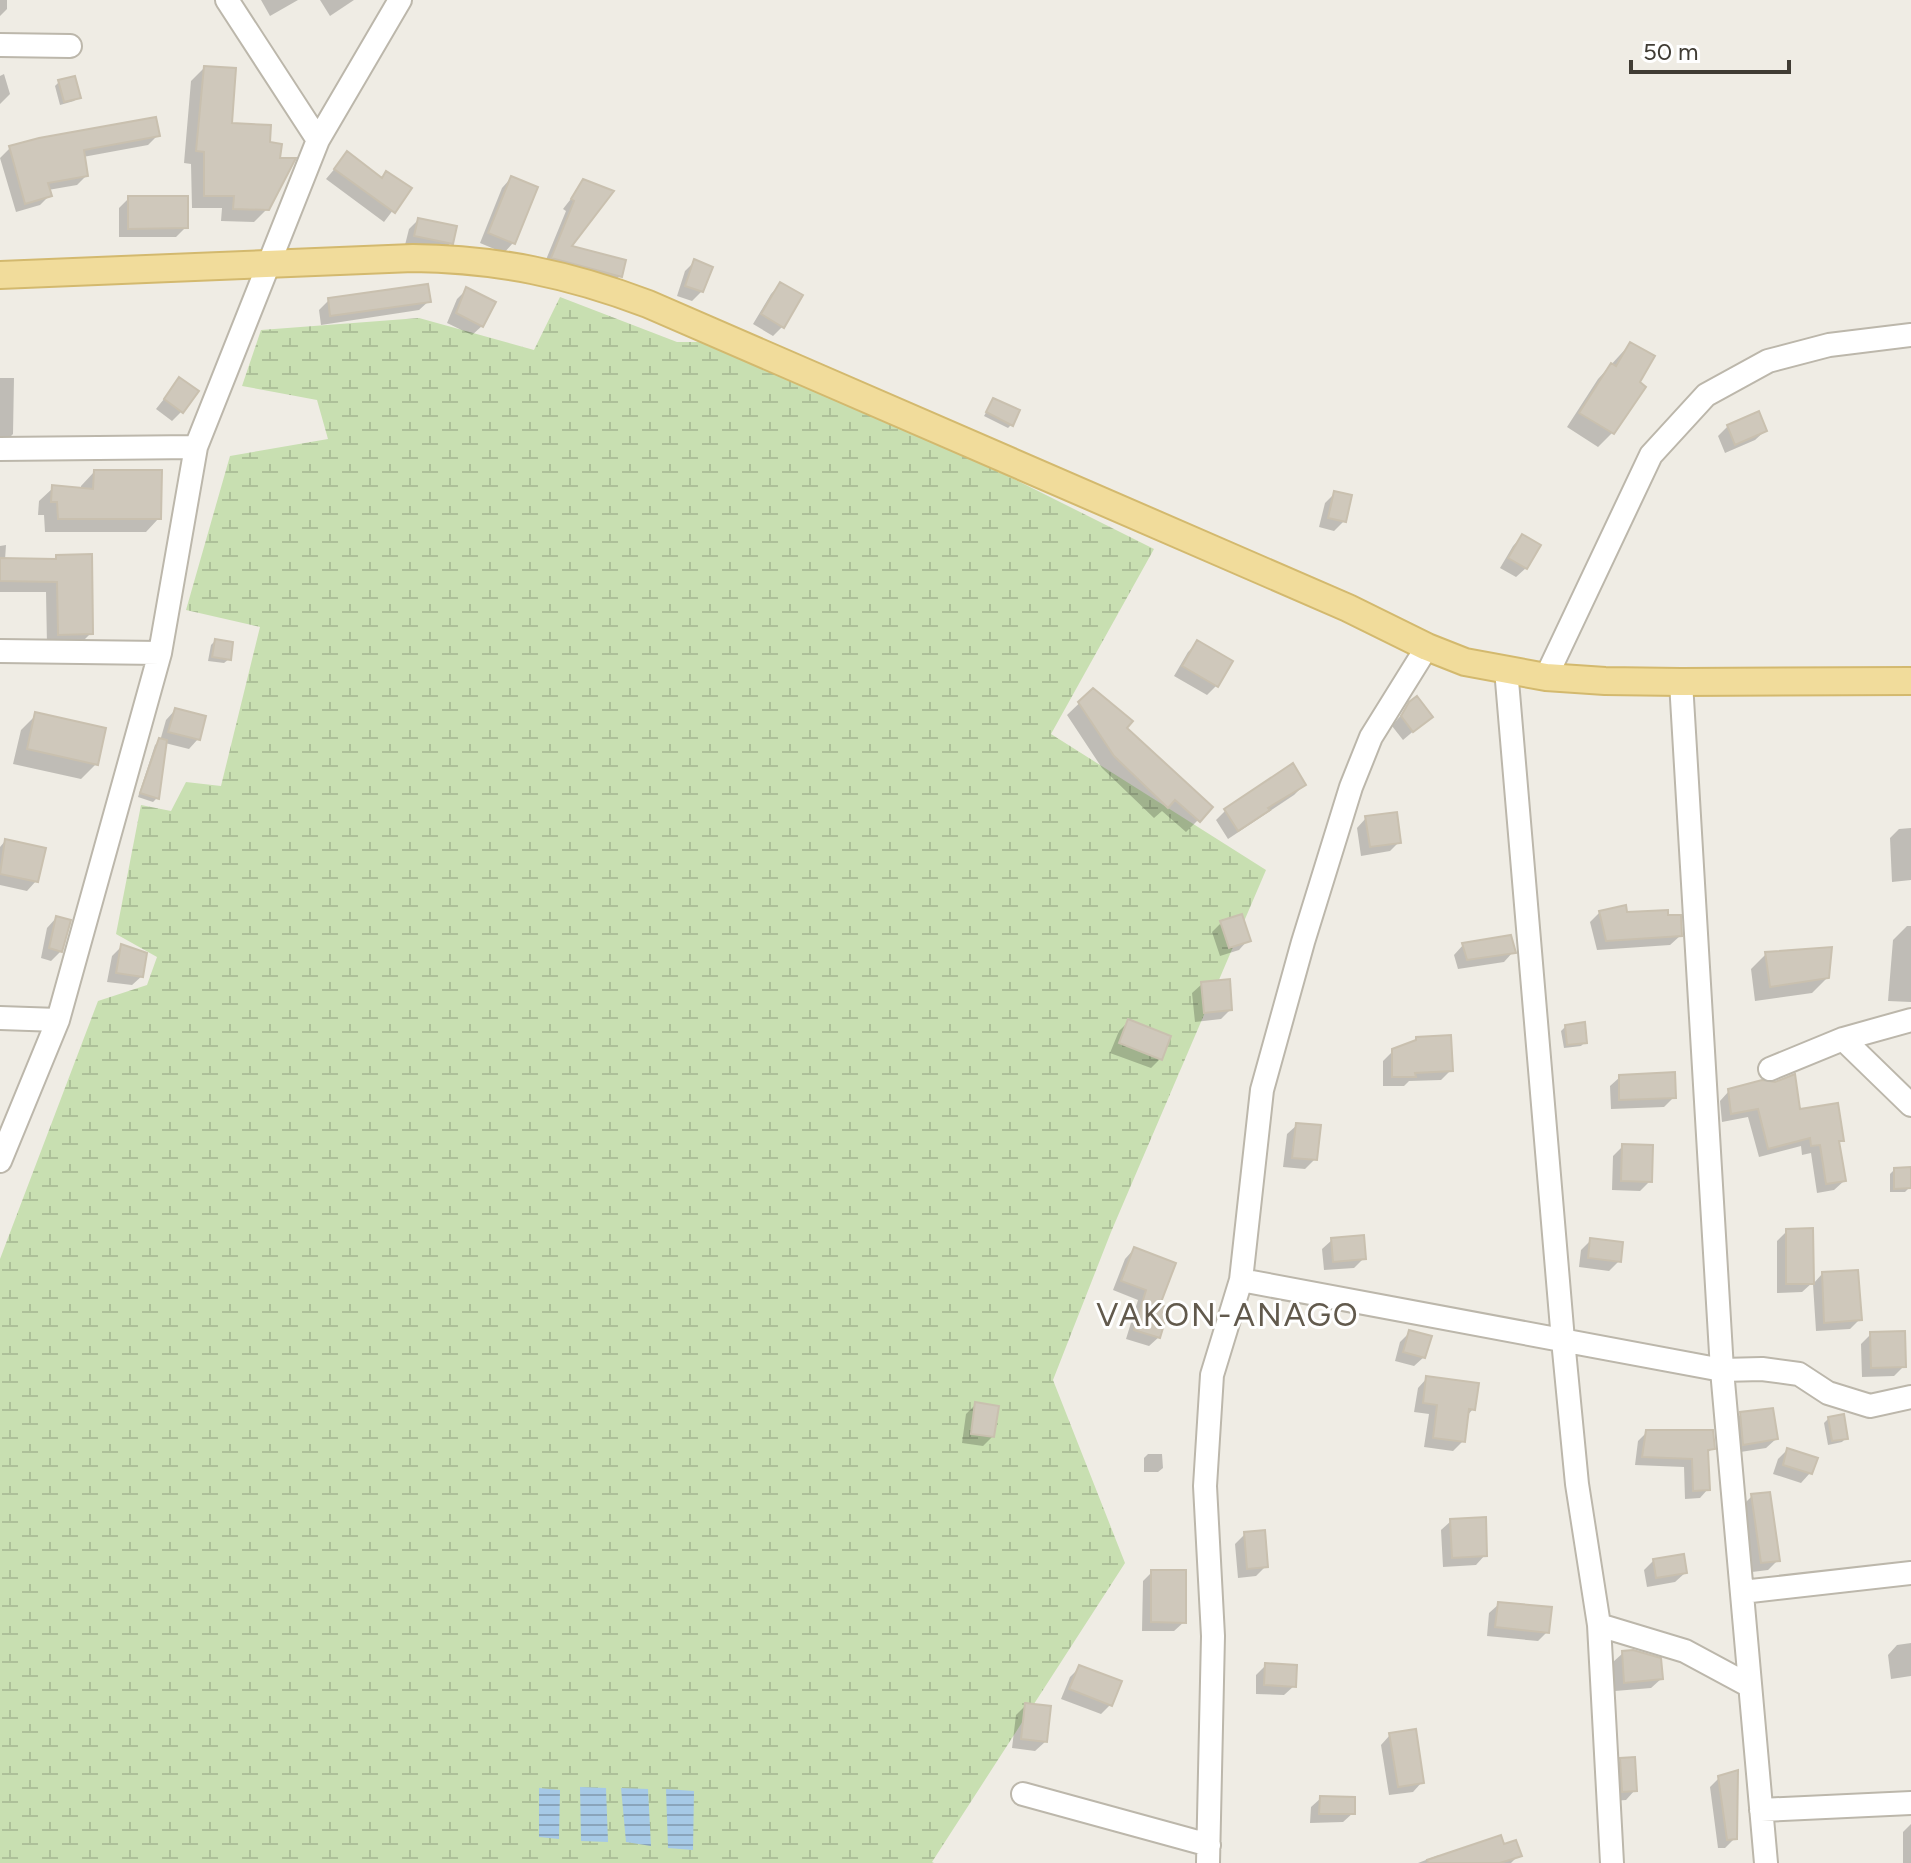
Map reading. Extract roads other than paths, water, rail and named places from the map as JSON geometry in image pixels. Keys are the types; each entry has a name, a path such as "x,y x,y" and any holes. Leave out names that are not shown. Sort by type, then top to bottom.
{"main road":[{"path":"0,275 268,263 462,259 516,266 593,283 648,304 1348,608 1465,662 1546,677 1605,681 1911,681"}],"street":[{"path":"227,0 318,140"},
{"path":"0,1161 58,1020 160,653 196,447 318,140 400,0"},
{"path":"0,45 70,46"},
{"path":"1546,677 1651,455 1706,395 1768,361 1829,345 1911,335"},
{"path":"0,449 196,447"},
{"path":"1023,1794 1208,1854 1213,1636 1205,1486 1212,1375 1241,1280 1262,1090 1351,787 1371,737 1427,647"},
{"path":"0,651 160,653"},
{"path":"1506,669 1577,1484 1599,1625 1612,1863"},
{"path":"1681,682 1722,1370 1766,1863"},
{"path":"0,1018 58,1020"},
{"path":"1770,1069 1843,1039 1911,1020"},
{"path":"1843,1039 1911,1105"},
{"path":"1241,1280 1722,1370 1762,1369 1799,1374 1828,1393 1870,1406 1911,1397"},
{"path":"1742,1592 1911,1573"},
{"path":"1599,1625 1685,1651 1750,1686"},
{"path":"1761,1810 1911,1803"}],"water":[{"path":"580,1787 606,1788 608,1842 581,1841"},
{"path":"539,1788 560,1790 559,1839 539,1837"},
{"path":"621,1788 648,1789 651,1846 626,1842"},
{"path":"666,1789 694,1791 693,1850 668,1848"}],"district":[{"name":"VAKON-ANAGO","path":"1228,1315"}]}
